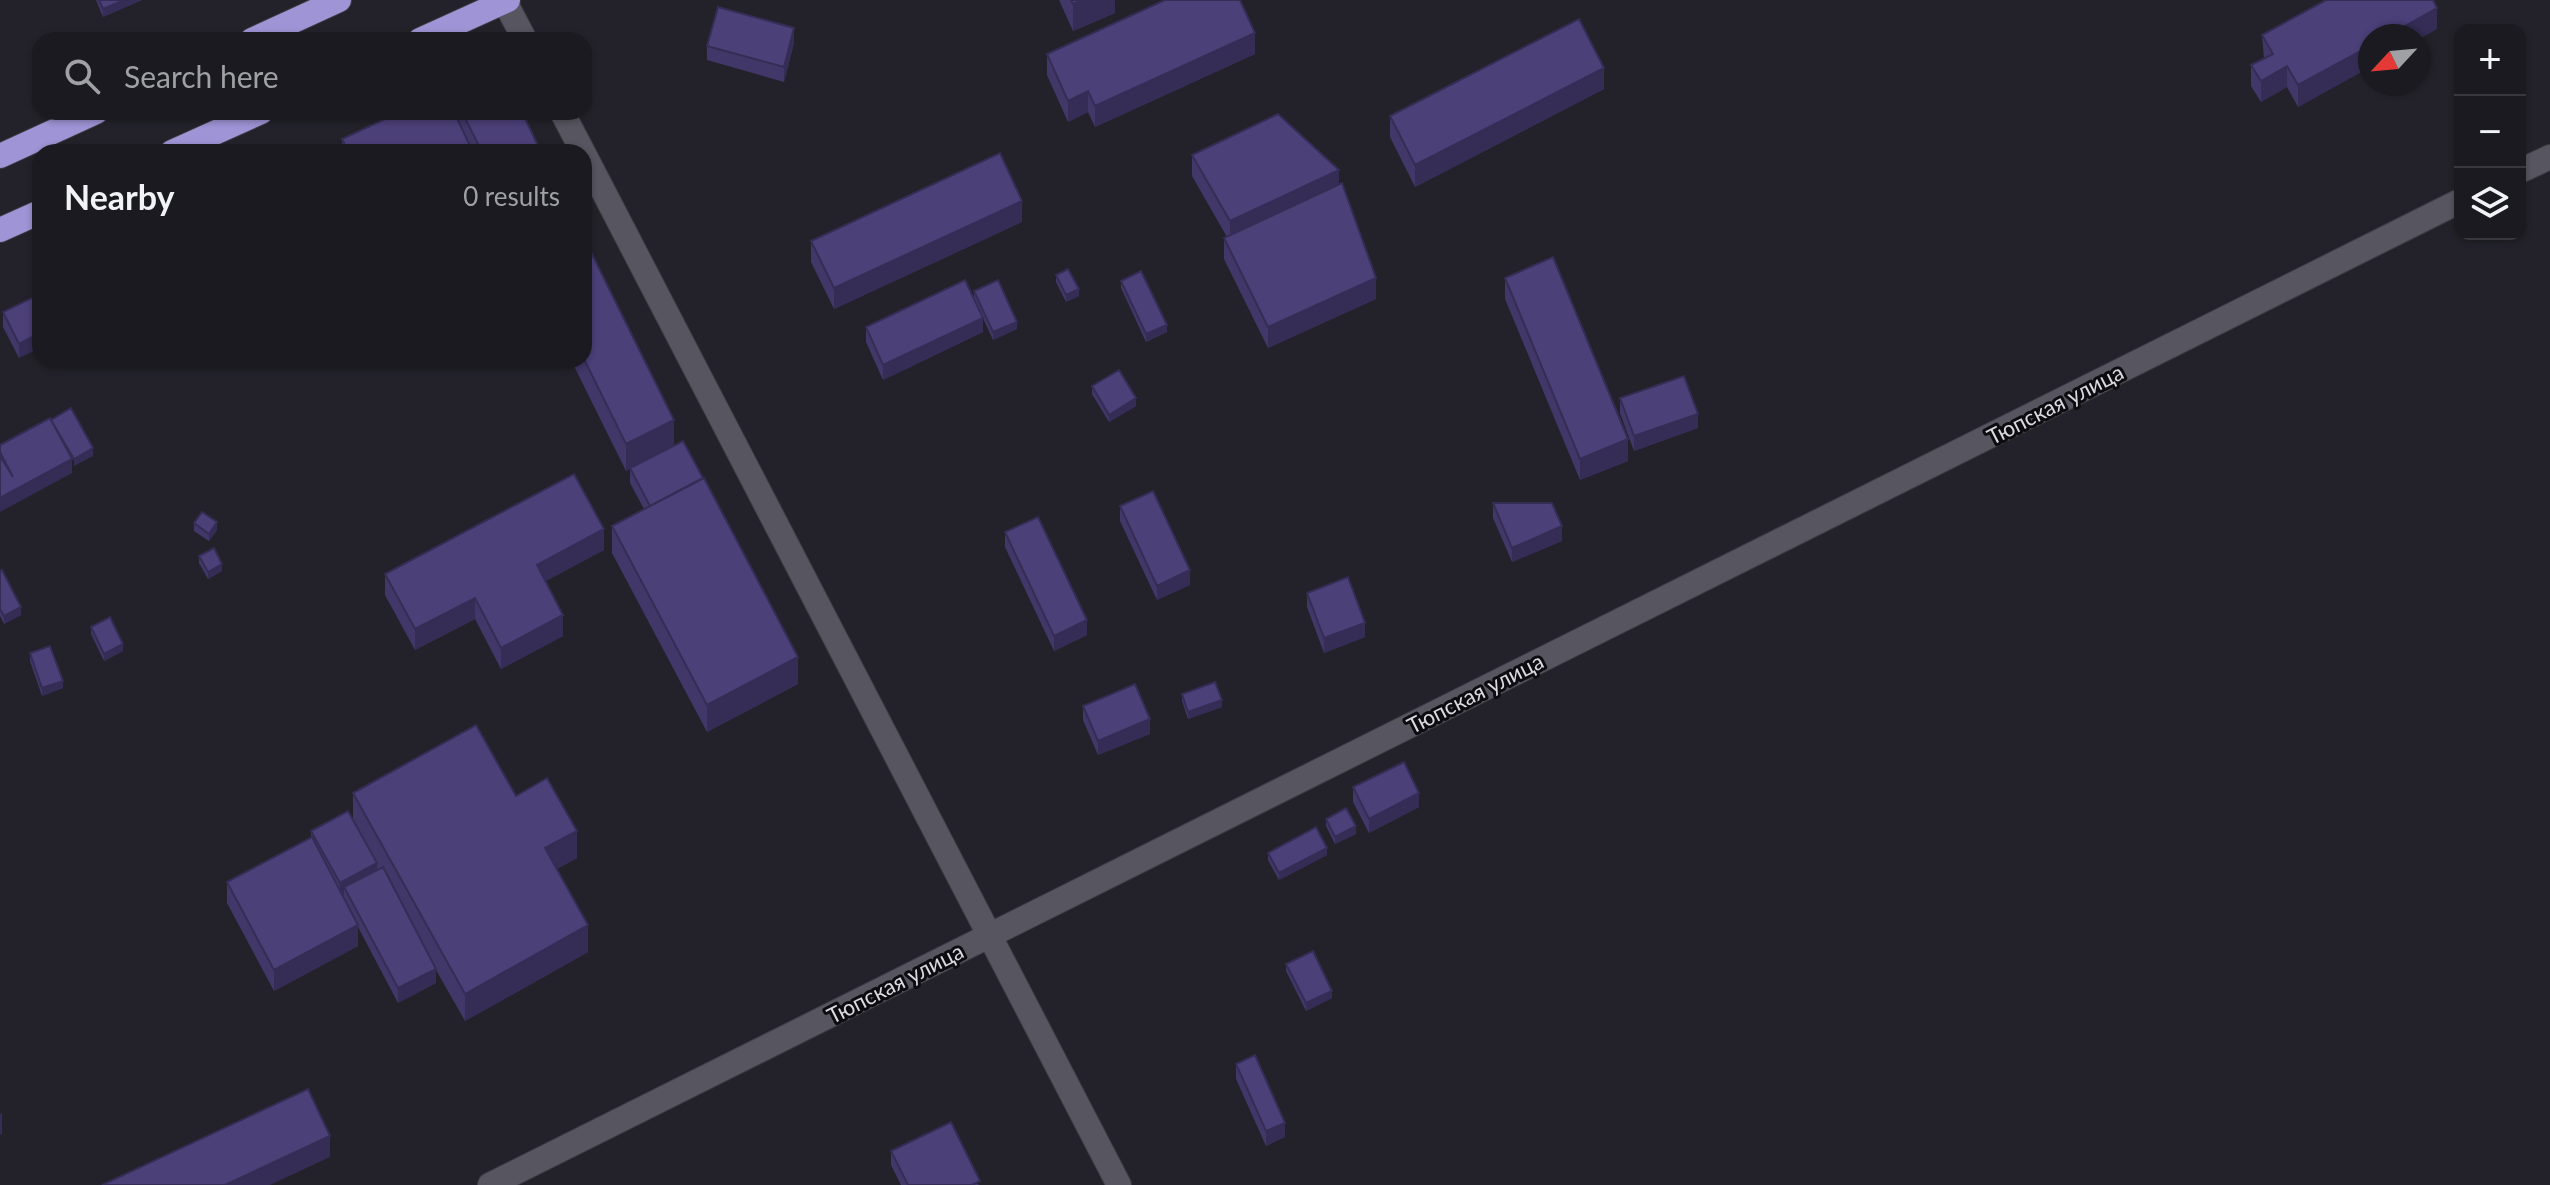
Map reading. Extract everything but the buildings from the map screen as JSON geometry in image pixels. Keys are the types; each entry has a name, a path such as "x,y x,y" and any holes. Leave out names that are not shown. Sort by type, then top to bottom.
{"highway":[{"path":"269,32 339,0"},
{"path":"438,32 507,1"},
{"path":"0,156 79,120"},
{"path":"190,144 243,120"},
{"path":"0,230 32,216"}],"street":[{"path":"507,1 521,32"},
{"path":"566,120 579,144"},
{"path":"2526,168 2550,157"},
{"path":"592,168 1119,1185"},
{"name":"Тюпская улица","path":"490,1185 2454,204"}]}
